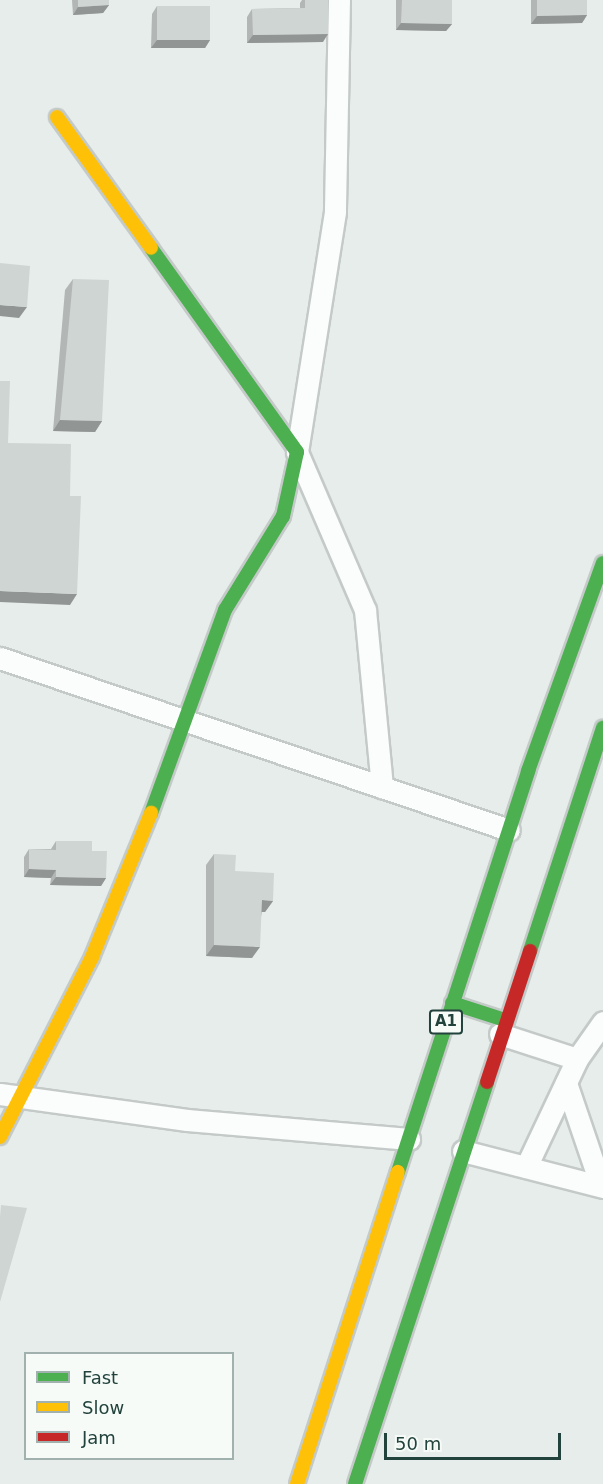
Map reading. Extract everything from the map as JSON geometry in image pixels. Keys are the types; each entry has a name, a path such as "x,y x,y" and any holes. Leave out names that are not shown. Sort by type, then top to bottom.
{"main road":[{"path":"0,1137 24,1099 92,957 188,721 225,610 283,516 297,452 57,117"},
{"name":"A1","path":"297,1484 509,830 603,563"},
{"path":"355,1484 503,1027 603,728"},
{"path":"452,1003 503,1027"}],"street":[{"path":"339,0 335,212 297,452 365,610 382,787"},
{"path":"0,658 509,830"},
{"path":"526,1167 577,1059 603,1022"},
{"path":"503,1027 577,1059"},
{"path":"566,1083 602,1186"},
{"path":"0,1094 187,1120 287,1125 372,1140 409,1139"},
{"path":"463,1151 602,1186"}],"building":[{"path":"78,0 109,0 109,5 78,7"},
{"path":"305,0 328,0 328,34 253,35 252,9 305,8"},
{"path":"402,0 452,0 452,24 401,23"},
{"path":"537,0 587,0 587,15 537,16"},
{"path":"157,6 210,6 210,40 157,40"},
{"path":"0,263 30,266 27,307 0,305"},
{"path":"73,279 109,280 102,421 60,420"},
{"path":"0,381 10,381 8,443 71,444 70,496 81,496 77,594 0,591"},
{"path":"56,841 92,841 92,851 107,851 106,878 56,877 56,870 29,869 29,849 56,850"},
{"path":"214,854 236,855 235,871 274,873 273,901 262,900 260,947 214,945"},
{"path":"1,1205 27,1208 0,1302 0,1217"}],"traffic: fast":[{"path":"151,248 297,452 283,516 225,610 151,813"},
{"path":"398,1172 528,771 603,563"},
{"path":"530,951 603,728"},
{"path":"452,1003 505,1020"},
{"path":"355,1484 487,1082"}],"traffic: slow":[{"path":"57,117 151,248"},
{"path":"0,1137 92,957 151,813"},
{"path":"297,1484 398,1172"}],"traffic: jam":[{"path":"487,1082 530,951"}]}
